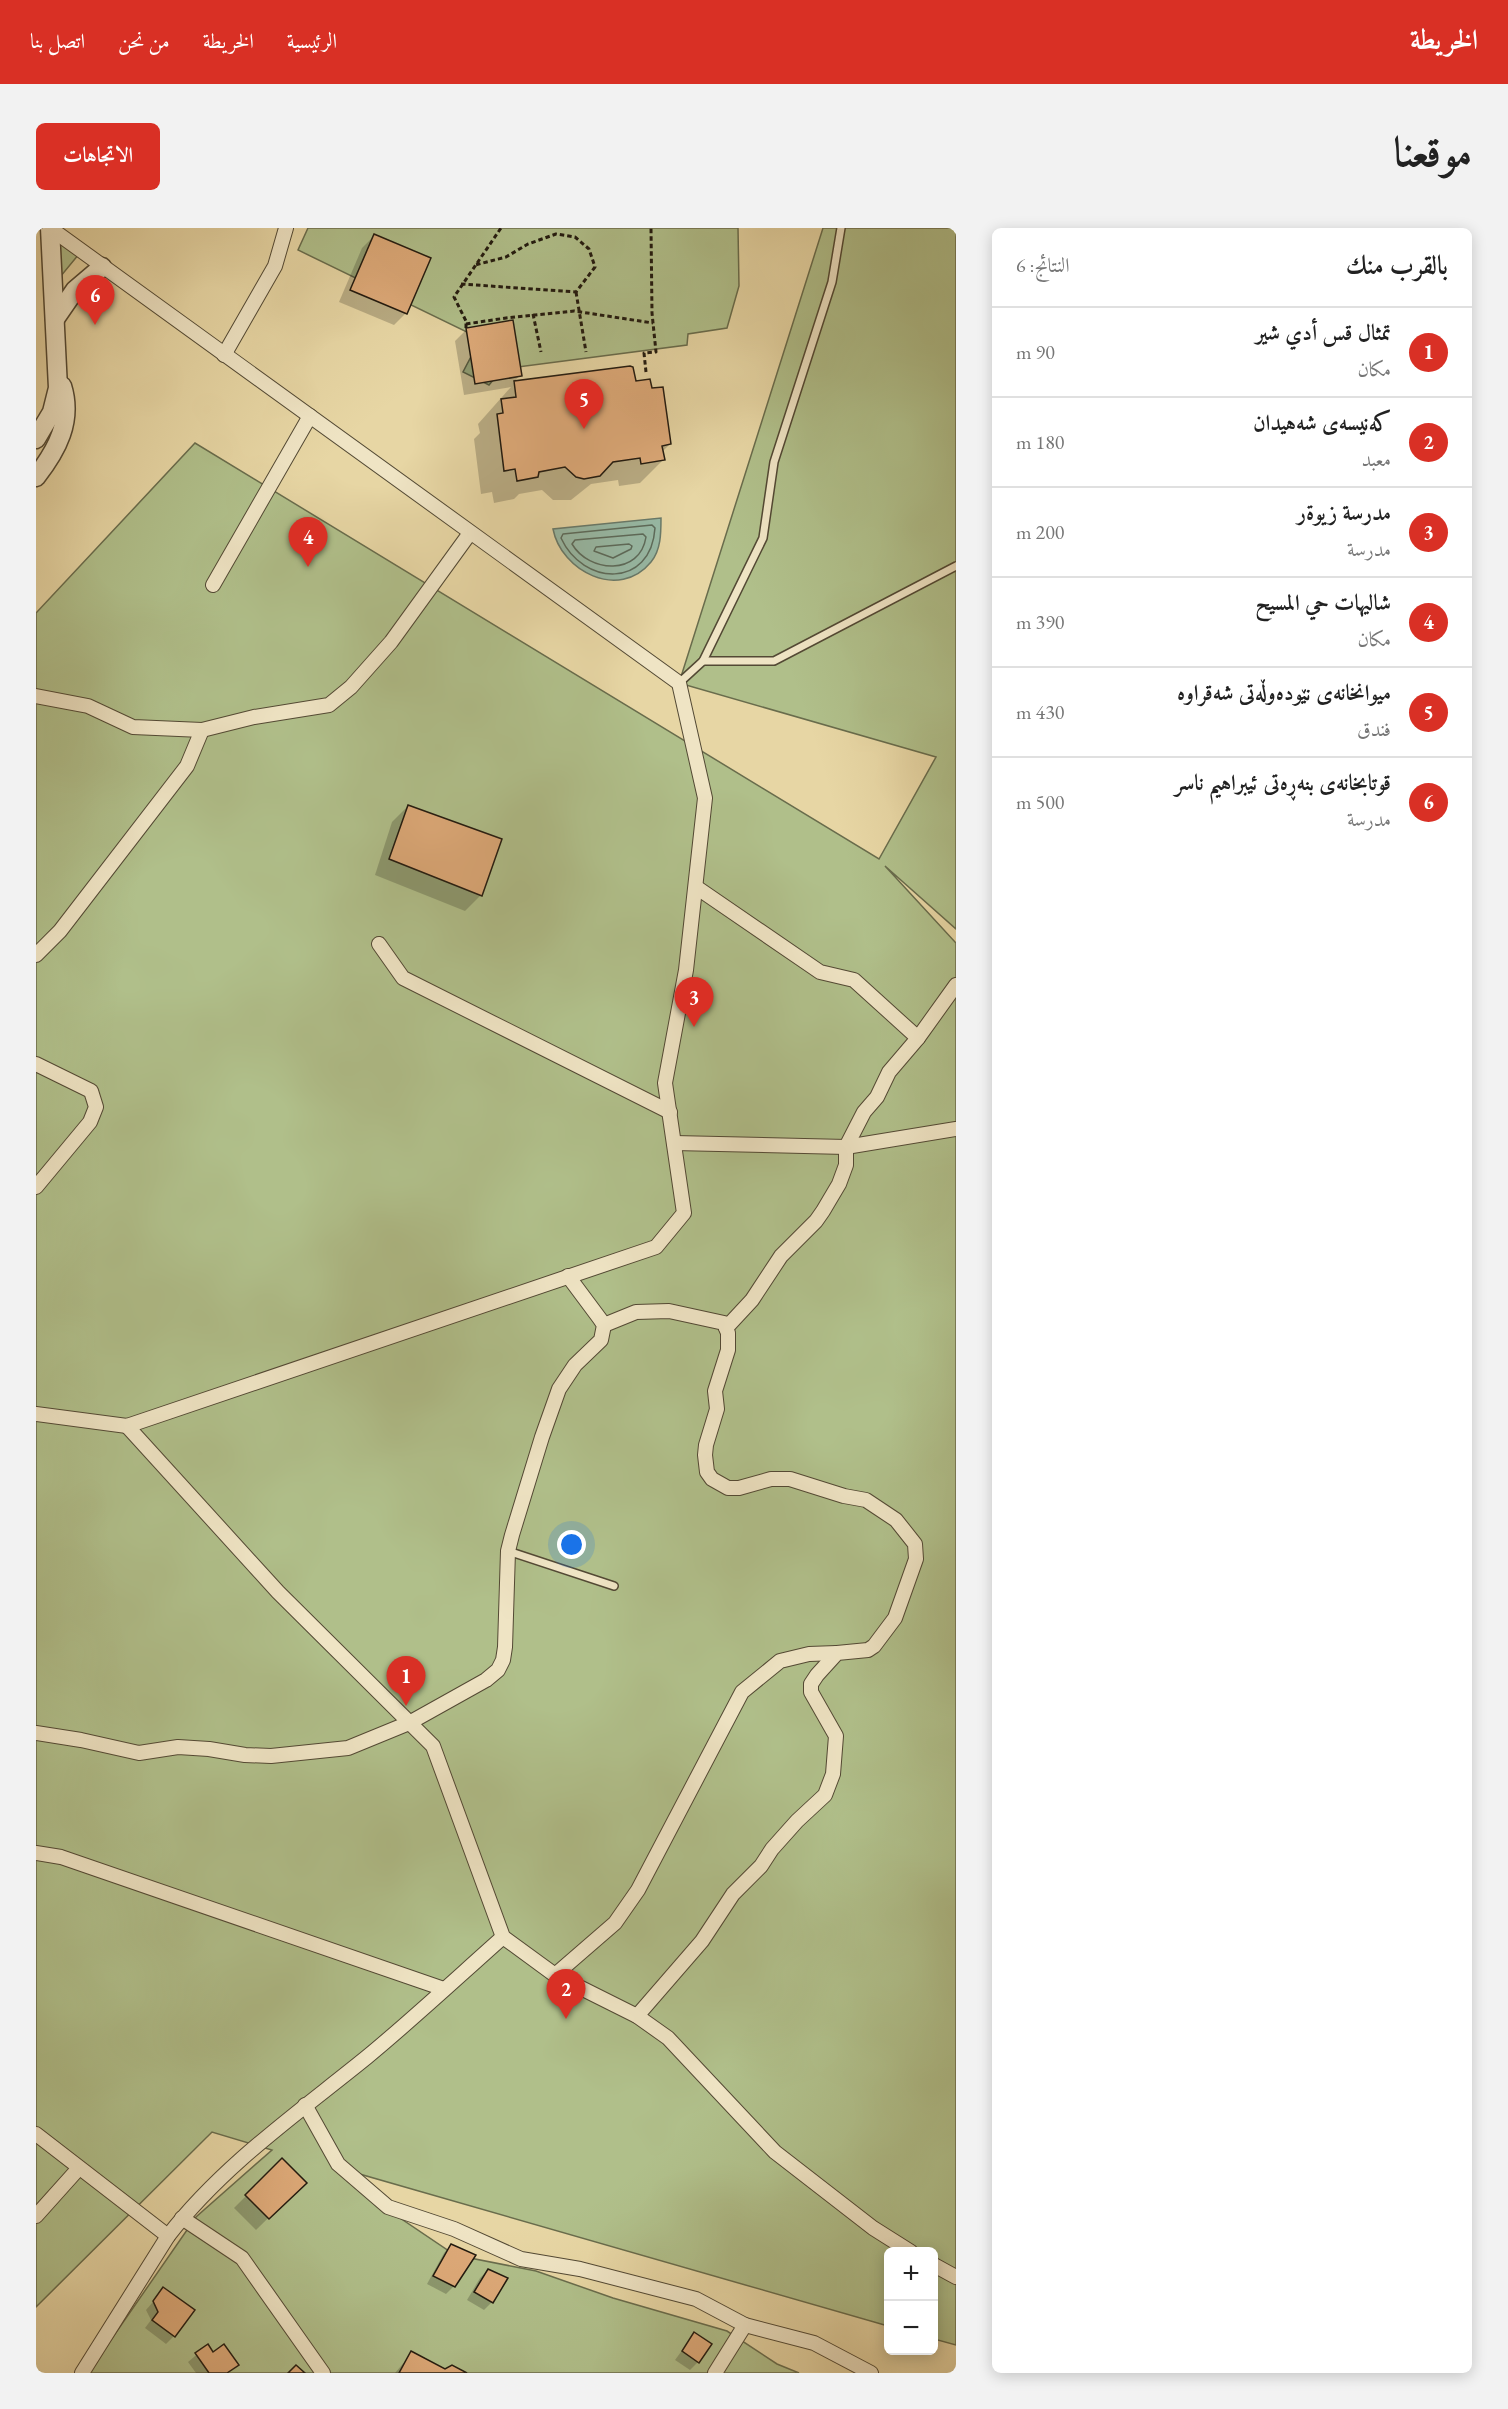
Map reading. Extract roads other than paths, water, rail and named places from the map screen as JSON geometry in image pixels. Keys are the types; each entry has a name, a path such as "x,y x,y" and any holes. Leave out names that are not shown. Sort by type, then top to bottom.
{"street":[{"path":"36,1414 127,1426 656,1247 684,1213 665,1083 686,970 705,798 679,683 50,228"},
{"path":"36,477 50,459 63,432 66,404 59,376 50,228"},
{"path":"224,355 275,266 286,228"},
{"path":"55,319 75,290 102,267"},
{"path":"36,439 52,412 59,376"},
{"path":"213,585 310,416"},
{"path":"36,696 88,706 134,727 202,730 254,717 329,705 351,687 391,642 470,533"},
{"path":"36,955 60,931 187,766 202,730"},
{"path":"696,887 820,972 854,980 918,1038"},
{"path":"379,944 403,978 670,1112"},
{"path":"726,1328 752,1300 781,1256 816,1221 839,1184 846,1165 846,1147 864,1112 877,1097 890,1072 956,985"},
{"path":"36,1064 91,1091 96,1107 90,1122 36,1187"},
{"path":"674,1143 846,1147 956,1129"},
{"path":"36,1733 139,1753 178,1747 271,1756 348,1748 409,1724 486,1680 498,1670 503,1660 505,1647 508,1551 542,1437 559,1389 570,1371 601,1340 604,1325 568,1276"},
{"path":"555,1975 615,1923 638,1890 742,1692 780,1661 809,1654 868,1650 874,1646 895,1618 915,1559 915,1544 896,1520 866,1500 844,1496 790,1479 771,1479 739,1488 728,1488 712,1479 705,1465 706,1444 716,1417 715,1391 728,1350 729,1333 724,1323 669,1311 636,1312 604,1325"},
{"path":"127,1426 278,1592 433,1746 503,1937 555,1975 637,2016 668,2038 775,2152 873,2228 903,2247"},
{"path":"637,2016 702,1941 733,1894 761,1866 798,1821 825,1795 833,1774 836,1736 811,1692 811,1684 837,1653"},
{"path":"36,1853 72,1861 444,1989"},
{"path":"82,2373 168,2236 182,2218 273,2131 367,2057 503,1937"},
{"path":"305,2105 338,2164 388,2207 454,2229 521,2259 580,2269 696,2299 745,2325 814,2343 871,2373"},
{"path":"36,2134 168,2236"},
{"path":"36,2216 79,2168"},
{"path":"182,2218 242,2258 323,2373"},
{"path":"938,2268 956,2277"},
{"path":"715,2373 745,2325"}],"lane":[{"path":"679,683 703,661 763,538 774,462 832,282 841,228"},
{"path":"703,661 774,661 956,566"},
{"path":"508,1551 614,1586"}],"water":[{"path":"661,518 660,541 651,562 638,574 623,579 608,580 593,576 579,568 558,544 553,529"}],"place":[{"name":"قوتابخانەی بنەڕەتی ئیبراهیم ناسر","path":"95,325"},
{"name":"میوانخانەی نێودەوڵەتی شەقراوە","path":"584,429"},
{"name":"شاليهات حي المسيح","path":"308,567"},
{"name":"مدرسة زيوةر","path":"694,1027"},
{"name":"تمثال قس أدي شير","path":"406,1706"},
{"name":"کەنیسەی شەهیدان","path":"566,2019"}]}
